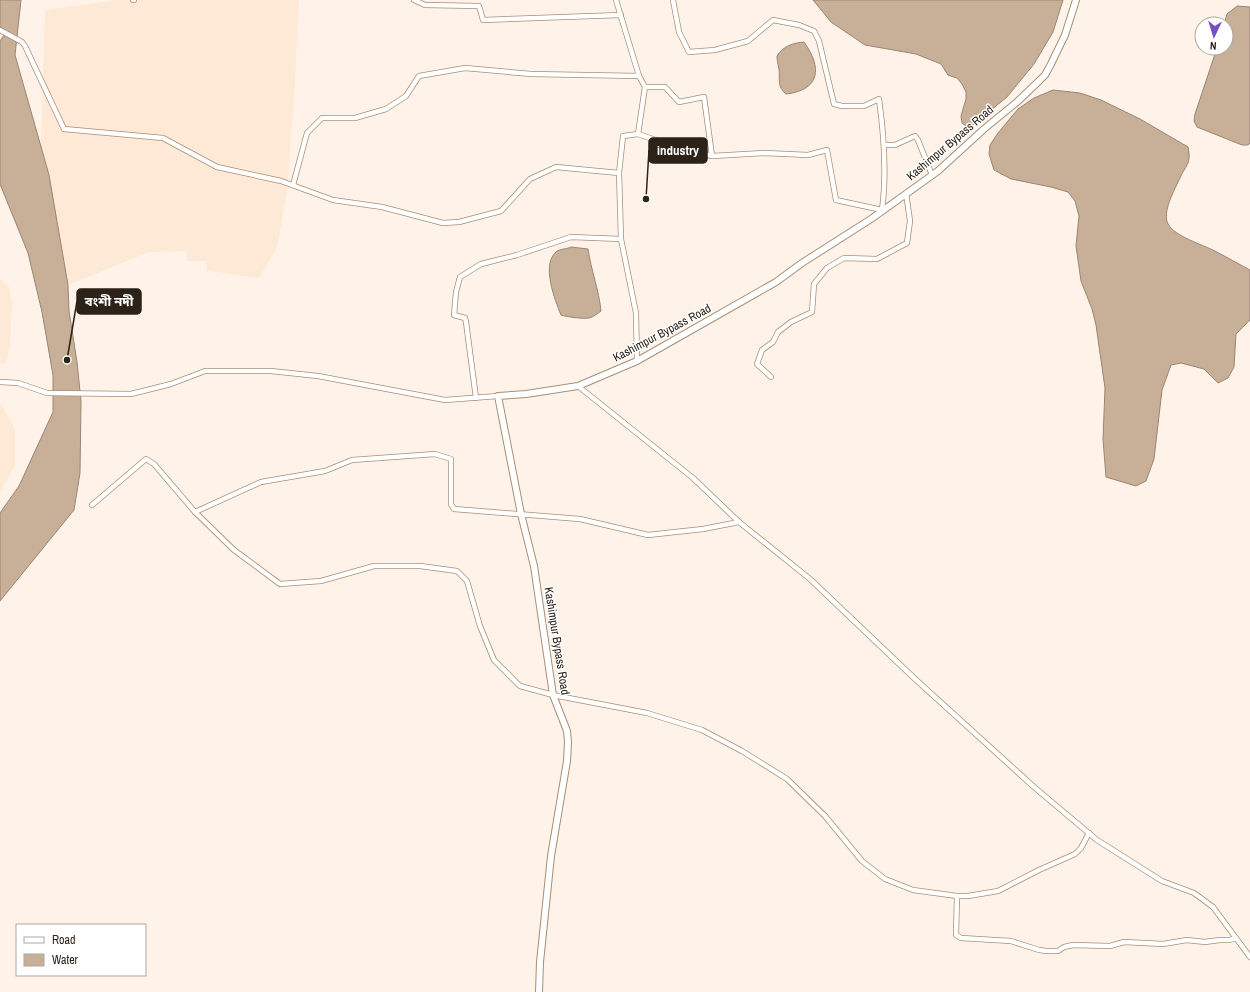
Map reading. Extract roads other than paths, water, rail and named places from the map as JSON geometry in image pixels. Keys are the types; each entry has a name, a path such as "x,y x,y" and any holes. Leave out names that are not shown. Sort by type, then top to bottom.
{"main road":[{"name":"Kashimpur Bypass Road","path":"540,992 540,962 551,856 568,742 567,731 553,695 534,566 521,514 498,396 526,394 578,386 637,361 776,282 802,263 852,232 932,175 1017,102 1045,75 1065,35 1076,0"}],"street":[{"path":"414,0 425,5 479,6 483,20 620,15"},
{"path":"616,0 639,76 645,87 638,134"},
{"path":"637,361 636,313 621,239 619,173 623,136 638,134 673,146 712,156 765,153 808,155 827,150 836,200 882,210 885,189 884,145 879,99 864,106 842,106 834,104 819,41 814,32 799,25 773,20 748,41 715,50 689,52 679,32 673,0"},
{"path":"1,31 19,40 25,46 64,129 163,138 216,167 281,181 333,200 382,207 443,223 459,222 501,211 530,179 556,167 619,173"},
{"path":"293,185 307,133 322,118 355,118 386,109 406,96 419,76 465,68 531,74 639,76"},
{"path":"645,87 665,87 679,102 704,97 712,156"},
{"path":"884,145 895,145 915,136 932,175"},
{"path":"772,377 757,364 762,350 773,342 778,332 792,322 812,312 814,284 827,268 844,258 877,259 907,243 910,221 906,193"},
{"path":"476,398 465,318 454,315 456,292 460,277 481,264 518,255 571,237 621,239"},
{"path":"0,382 18,383 48,393 131,394 171,384 205,371 271,371 318,376 445,400 498,396"},
{"path":"578,386 693,478 739,522 810,579 914,678 1034,787 1097,840 1162,881 1194,893 1213,906 1250,957"},
{"path":"195,512 262,482 325,471 352,460 435,454 450,459 451,504 454,509 580,519 648,535 739,522"},
{"path":"92,505 146,459 154,464 195,512 234,550 280,584 321,581 374,566 420,566 457,571 467,581 480,626 494,660 520,686 553,695 647,713 702,730 742,751 787,779 825,816 862,861 885,879 913,890 957,896 968,896 998,891 1075,854 1089,833"},
{"path":"957,896 956,935 961,938 1011,941 1039,950 1058,951 1064,947 1073,945 1110,946 1124,942 1163,944 1187,940 1205,942 1230,940 1236,938"}],"water":[{"path":"0,0 21,0 15,55 49,175 68,285 69,311 81,401 80,473 74,510 0,601 0,513 19,486 53,412 53,375 42,312 28,253 0,184 0,41 6,32 0,27"},
{"path":"813,0 1063,0 1053,32 1034,64 1007,97 969,128 962,123 961,116 966,99 966,92 957,78 948,75 941,64 916,54 865,45 831,22"},
{"path":"1237,6 1250,7 1250,143 1248,145 1242,145 1197,127 1194,121 1214,56 1234,56 1234,16 1226,16"},
{"path":"804,42 814,60 815,76 806,88 798,92 786,94 780,86 777,56 782,50 789,46"},
{"path":"1053,90 1080,93 1101,100 1140,119 1188,147 1189,158 1187,165 1169,202 1166,214 1168,224 1176,232 1189,240 1215,251 1250,270 1250,320 1236,334 1234,367 1228,378 1218,383 1204,369 1181,363 1171,365 1162,390 1154,459 1146,481 1136,486 1106,477 1103,439 1105,388 1096,325 1092,309 1081,281 1076,246 1079,216 1075,201 1068,192 1011,179 994,170 989,154 990,145 1018,109 1034,98"},
{"path":"571,247 588,249 599,295 601,311 589,318 575,318 561,315 553,292 549,274 552,258 557,251"}],"place":[{"name":"industry","path":"646,199"},
{"name":"বংশী নদী","path":"67,360"}]}
